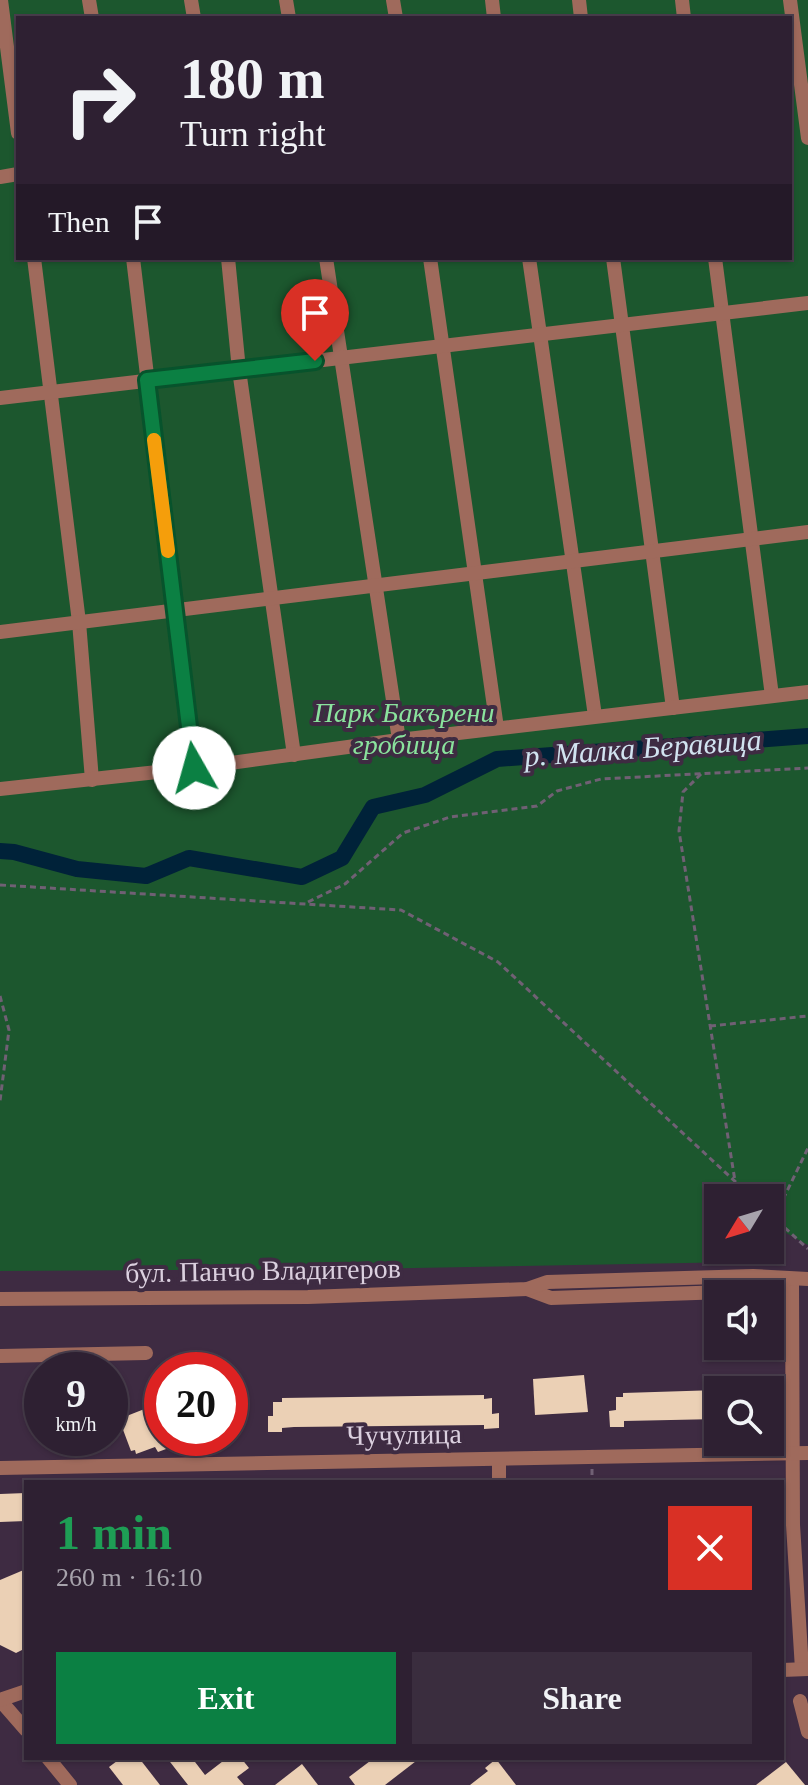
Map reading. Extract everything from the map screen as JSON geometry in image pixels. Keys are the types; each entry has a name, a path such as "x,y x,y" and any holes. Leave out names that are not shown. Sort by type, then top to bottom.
{"street":[{"path":"1,0 16,117"},
{"path":"792,18 808,138"},
{"path":"34,260 79,622 92,780"},
{"path":"133,260 194,768"},
{"path":"228,260 239,370 294,755"},
{"path":"326,260 399,740"},
{"path":"430,260 497,728"},
{"path":"529,260 595,716"},
{"path":"613,260 673,708"},
{"path":"715,260 772,696"},
{"path":"0,398 808,303"},
{"path":"0,632 808,532"},
{"path":"0,789 808,692"},
{"name":"бул. Панчо Владигеров","path":"0,1299 308,1297 527,1289 547,1282 753,1276 808,1279"},
{"path":"784,1670 805,1669 793,1525 800,1453 792,1279"},
{"path":"0,1356 144,1353"},
{"name":"Чучулица","path":"0,1468 800,1453"},
{"path":"499,1459 499,1480"},
{"path":"24,1692 0,1700 24,1728"},
{"path":"800,1701 808,1732"},
{"path":"50,1760 70,1785"}],"path":[{"path":"305,904 345,884 403,833 450,817 537,806 557,791 601,779 808,768"},
{"path":"701,774 683,792 679,831 735,1181"},
{"path":"0,885 401,910 498,962 738,1184"},
{"path":"0,996 9,1030 0,1101"},
{"path":"710,1026 808,1016"},
{"path":"784,1193 808,1148"},
{"path":"784,1226 808,1249"}],"green space":[{"name":"Парк Бакърени гробища","path":"0,0 808,0 808,1245 784,1232 784,1184 704,1184 704,1263 0,1271"}],"building":[{"path":"584,1375 588,1412 535,1415 533,1379"},
{"path":"704,1390 704,1419 624,1421 624,1427 610,1427 609,1411 616,1410 616,1397 623,1397 623,1393"},
{"path":"484,1395 484,1399 492,1398 492,1414 499,1413 499,1428 484,1429 484,1425 294,1427 282,1428 282,1432 268,1432 268,1416 273,1416 273,1402 282,1402 282,1398"},
{"path":"144,1409 144,1451 136,1454 128,1443 128,1415"},
{"path":"24,1493 24,1521 0,1522 0,1494"},
{"path":"24,1570 24,1649 16,1653 0,1645 0,1580"},
{"path":"118,1760 141,1760 160,1785 123,1785 109,1767"},
{"path":"169,1760 194,1760 205,1775 224,1760 243,1760 249,1768 237,1777 244,1785 188,1785"},
{"path":"371,1760 417,1760 385,1785 355,1785 349,1777"},
{"path":"497,1760 516,1785 470,1785 488,1771 485,1768"},
{"path":"786,1762 805,1785 756,1785"},
{"path":"302,1764 318,1785 275,1785"}],"waterway":[{"name":"р. Малка Беравица","path":"0,851 77,869 146,876 189,858 302,877 342,858 373,807 425,795 497,759 808,736"}],"slow traffic":[{"path":"154,440 168,551"}],"route":[{"path":"194,768 147,380 315,361"}]}
